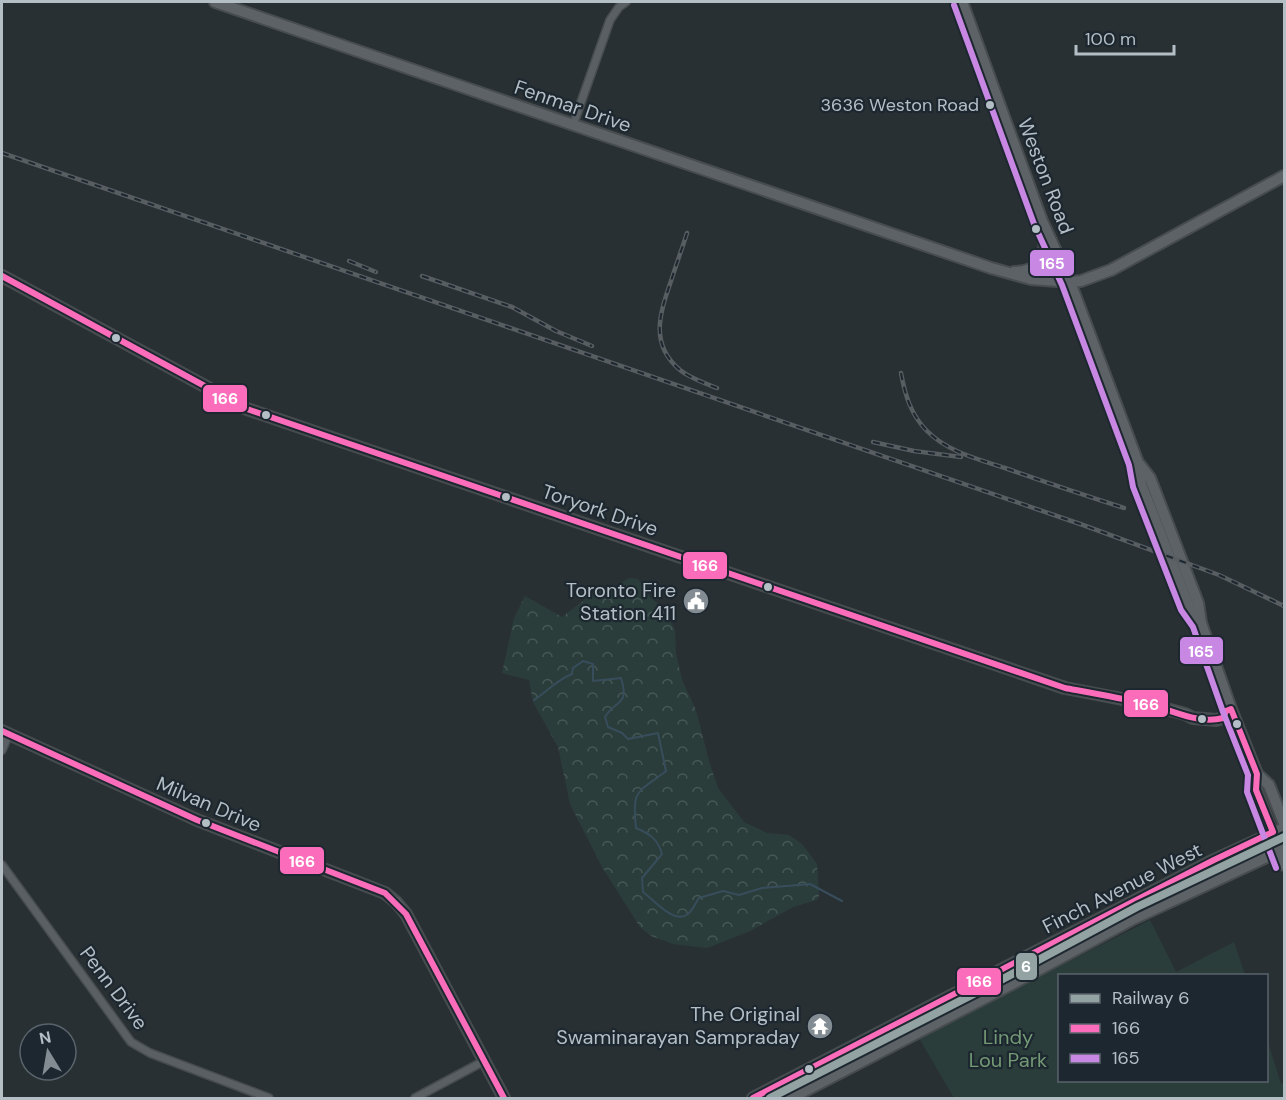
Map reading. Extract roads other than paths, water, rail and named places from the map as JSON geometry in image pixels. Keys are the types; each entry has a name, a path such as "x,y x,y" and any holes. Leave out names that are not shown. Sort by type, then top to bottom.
{"street":[{"name":"Fenmar Drive","path":"215,2 1031,279 1081,281 1111,270 1284,176"},
{"path":"573,125 610,20 619,7 626,2"},
{"name":"Weston Road","path":"962,2 1042,221 1070,282 1138,462 1150,478 1198,603 1201,623 1228,710 1257,774 1269,785 1284,826"},
{"path":"1008,272 1028,271 1042,258 1046,246 1042,221"},
{"name":"Toryork Drive","path":"2,276 230,402 247,409 1065,688 1148,704 1193,718 1209,719 1214,711 1220,708 1228,710"},
{"path":"2,750 5,732"},
{"name":"Milvan Drive","path":"5,732 197,820 385,893 406,914 504,1098"},
{"name":"Weston Road","path":"1257,774 1256,790 1282,850 1284,865"},
{"name":"Finch Avenue West","path":"753,1098 1284,826"},
{"name":"Finch Avenue West","path":"797,1097 1137,917 1282,850"},
{"name":"Penn Drive","path":"2,865 131,1042 150,1053 269,1098"},
{"path":"415,1098 484,1061"},
{"path":"793,1078 797,1097"}],"waterway":[{"path":"534,700 572,674 573,668 583,661 593,664 593,681 621,678 623,698 605,717 608,727 622,733 628,739 658,733 666,771 638,794 635,815 636,828 653,838 662,854 642,878 643,892 664,910 682,917 690,912 699,898 723,891 739,895 762,888 810,884 842,901"}],"railway":[{"path":"2,153 1083,525 1219,575 1284,606"},
{"path":"687,233 663,305 661,339 670,360 680,370 717,388"},
{"path":"349,261 376,272"},
{"path":"422,276 512,307 556,331 592,346"},
{"path":"901,373 907,397 917,418 927,431 944,444 974,458 1124,508"},
{"path":"873,442 914,451 961,457"}],"rail line":[{"name":"6","path":"770,1098 1001,980 1137,907 1284,837"}],"place":[{"name":"3636 Weston Road","path":"990,105"},
{"name":"Toronto Fire Station 411","path":"696,601"},
{"name":"The Original Swaminarayan Sampraday","path":"820,1026"}],"park label":[{"name":"Lindy Lou Park","path":"1008,1048"}]}
